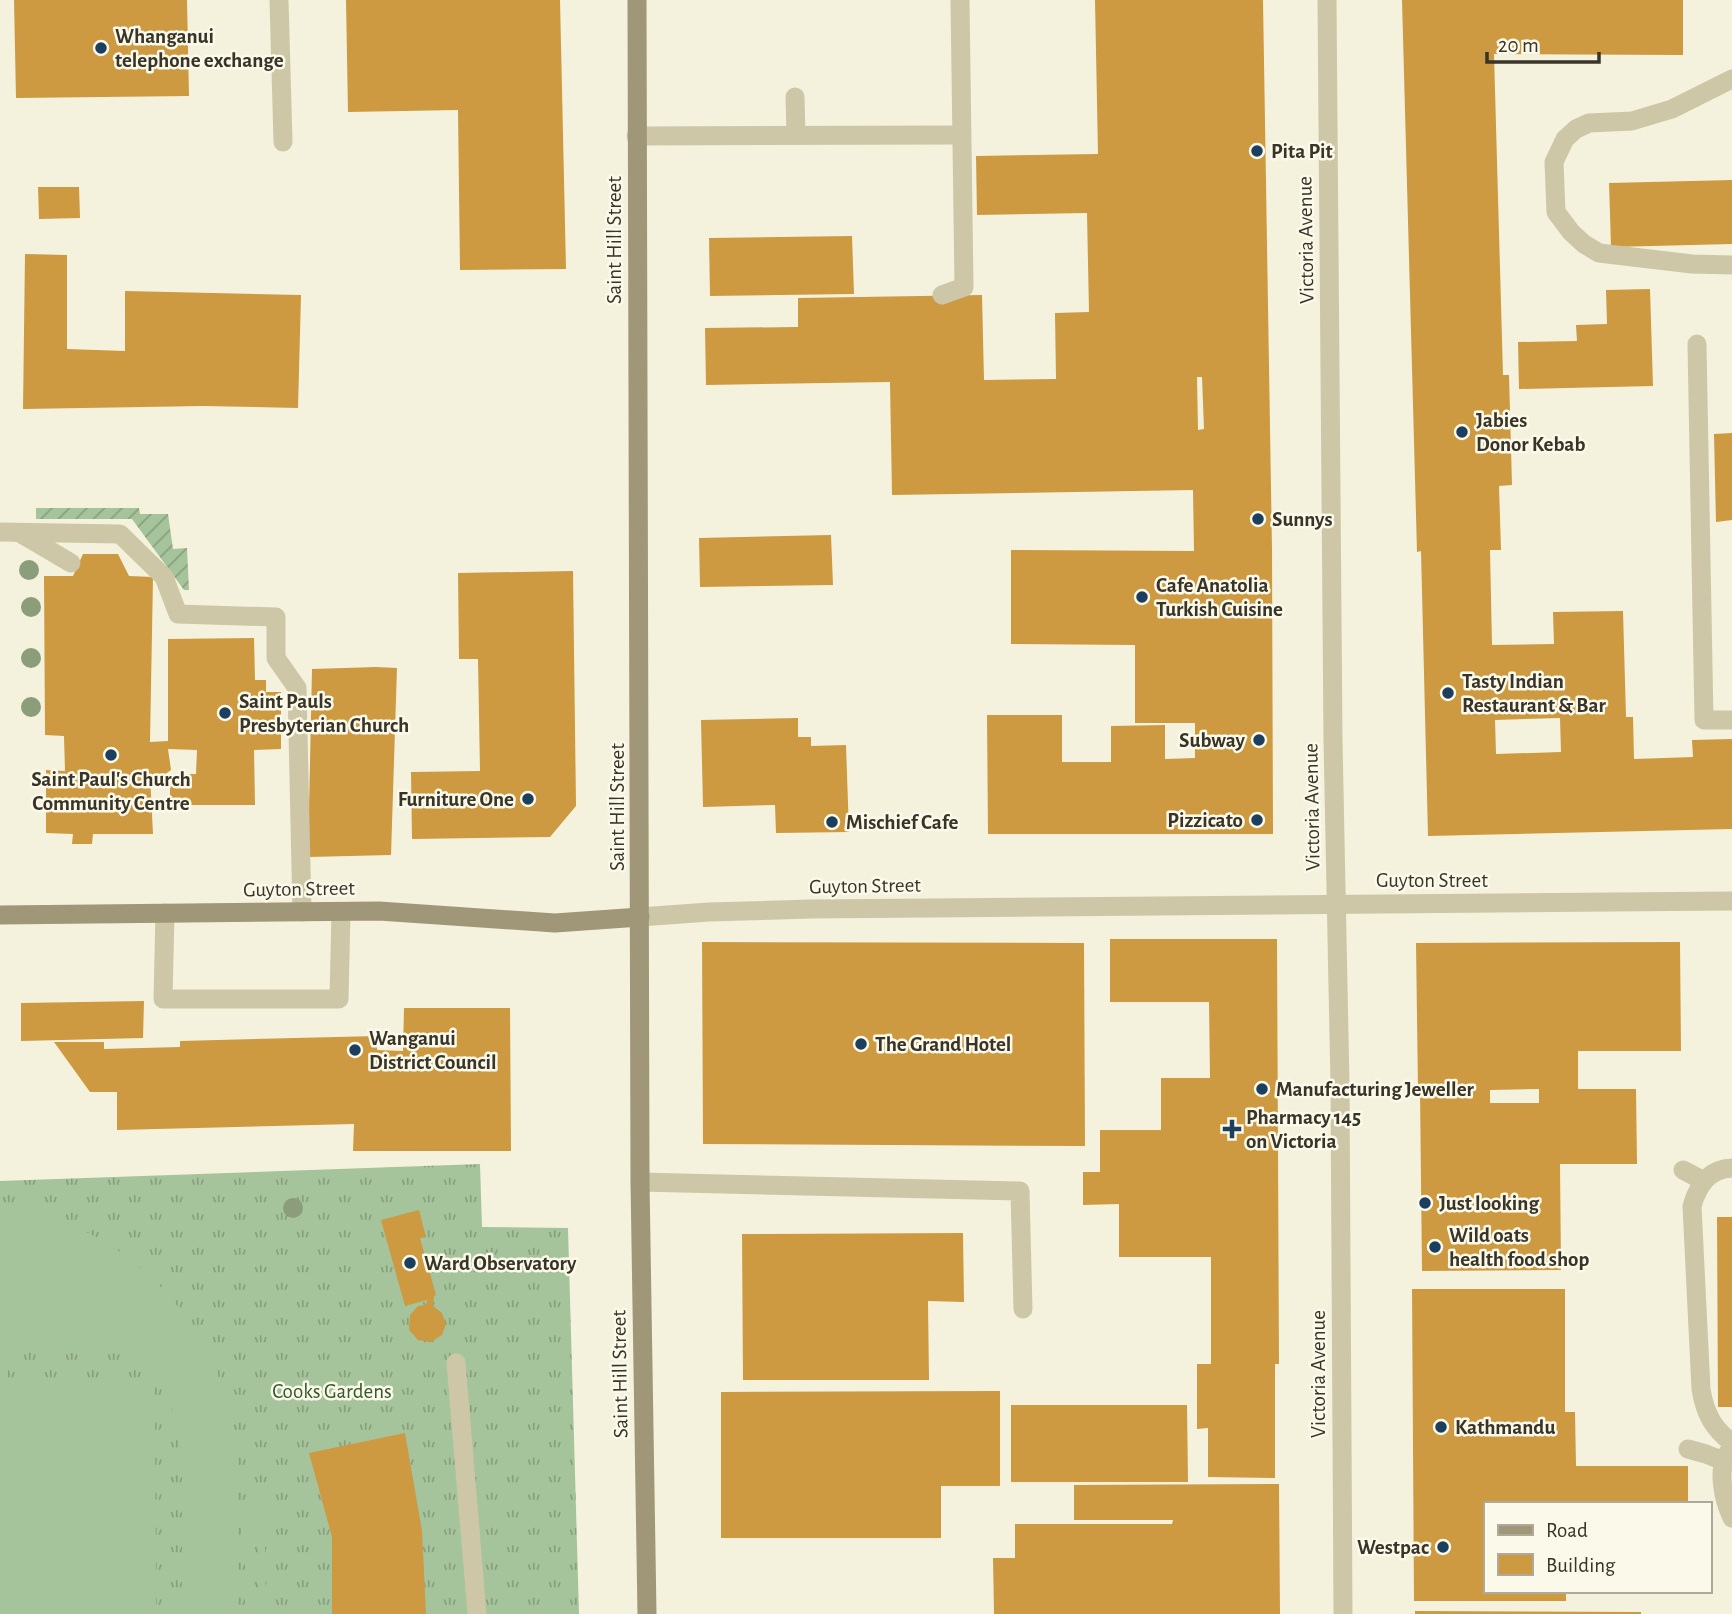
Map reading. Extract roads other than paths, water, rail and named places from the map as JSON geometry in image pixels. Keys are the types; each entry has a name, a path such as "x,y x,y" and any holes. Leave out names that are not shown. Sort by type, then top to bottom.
{"main road":[{"name":"Saint Hill Street","path":"637,0 640,1182 647,1614"},
{"name":"Guyton Street","path":"0,915 379,911 555,923 640,917"}],"street":[{"path":"279,0 283,142"},
{"path":"942,296 964,287 960,0"},
{"name":"Victoria Avenue","path":"1326,0 1340,1085 1342,1614"},
{"path":"1732,79 1672,109 1632,121 1589,123 1576,129 1565,139 1554,162 1556,212 1571,232 1599,253 1692,264 1732,265"},
{"path":"795,97 796,135"},
{"path":"636,136 961,135"},
{"path":"1698,344 1704,720 1732,720"},
{"path":"9,533 71,563"},
{"path":"9,533 120,534 163,577 178,614 276,617 276,658 298,688 302,912"},
{"name":"Guyton Street","path":"640,917 811,909 1732,901"},
{"path":"166,913 163,999 339,999 341,912"},
{"path":"1732,1168 1715,1172 1699,1186 1686,1228 1692,1357 1704,1406 1729,1451 1724,1493 1732,1518"},
{"path":"1683,1170 1704,1181"},
{"path":"640,1182 1020,1191 1023,1310"},
{"path":"456,1363 477,1614"},
{"path":"1688,1449 1729,1451"}],"place":[{"name":"Whanganui telephone exchange","path":"101,48"},
{"name":"Pita Pit","path":"1257,151"},
{"name":"Jabies Donor Kebab","path":"1462,432"},
{"name":"Sunnys","path":"1258,519"},
{"name":"Cafe Anatolia Turkish Cuisine","path":"1142,597"},
{"name":"Tasty Indian Restaurant & Bar","path":"1448,693"},
{"name":"Saint Pauls Presbyterian Church","path":"225,713"},
{"name":"Subway","path":"1259,740"},
{"name":"Saint Paul's Church Community Centre","path":"111,755"},
{"name":"Furniture One","path":"528,799"},
{"name":"Pizzicato","path":"1257,820"},
{"name":"Mischief Cafe","path":"832,822"},
{"name":"The Grand Hotel","path":"861,1044"},
{"name":"Wanganui District Council","path":"355,1050"},
{"name":"Manufacturing Jeweller","path":"1262,1089"},
{"name":"Pharmacy 145 on Victoria","path":"1232,1129"},
{"name":"Just looking","path":"1425,1203"},
{"name":"Wild oats health food shop","path":"1435,1247"},
{"name":"Ward Observatory","path":"410,1263"},
{"name":"Kathmandu","path":"1441,1427"},
{"name":"Westpac","path":"1443,1547"}],"park label":[{"name":"Cooks Gardens","path":"332,1391"}]}
